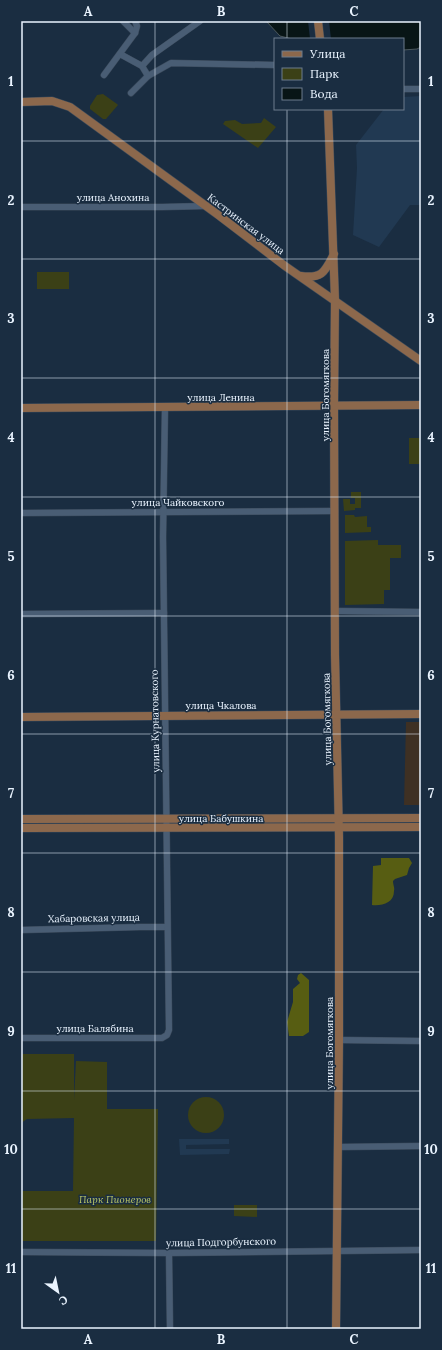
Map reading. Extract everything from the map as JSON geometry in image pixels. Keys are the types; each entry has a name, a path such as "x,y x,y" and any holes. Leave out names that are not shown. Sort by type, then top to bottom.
{"main road":[{"path":"318,21 320,38"},
{"name":"Кастринская улица","path":"21,102 52,101 70,107 81,114 300,276 421,361"},
{"name":"улица Богомягкова","path":"328,110 335,300 335,611 339,823 339,1040 336,1329"},
{"path":"300,276 310,277 319,275 324,270 334,253"},
{"name":"улица Ленина","path":"21,408 421,405"},
{"name":"улица Чкалова","path":"21,716 421,714"},
{"name":"улица Бабушкина","path":"21,828 166,828 339,823 421,818"},
{"name":"улица Бабушкина","path":"21,819 166,819 339,823 421,827"}],"street":[{"path":"123,21 135,33"},
{"path":"104,75 135,33 137,26 135,21"},
{"path":"142,66 152,55 200,21"},
{"path":"120,54 142,66 148,76"},
{"path":"131,93 148,76 170,63 274,65"},
{"path":"404,89 421,89"},
{"name":"улица Анохина","path":"21,207 205,206"},
{"name":"улица Курнатовского","path":"165,407 163,512 169,1024 167,1035"},
{"name":"улица Чайковского","path":"21,513 335,512"},
{"path":"335,611 421,612"},
{"path":"21,614 164,613"},
{"name":"Хабаровская улица","path":"21,930 167,927"},
{"name":"улица Балябина","path":"21,1038 162,1038 167,1035"},
{"path":"339,1040 421,1040"},
{"path":"338,1147 421,1146"},
{"name":"улица Подгорбунского","path":"21,1252 169,1253 421,1250"},
{"path":"169,1253 170,1329"}],"shaded area":[{"path":"421,96 421,205 410,205 379,247 353,235 357,168 356,145 383,110 404,110 404,97"},
{"path":"406,722 421,722 421,805 404,805"},
{"path":"179,1139 229,1139 229,1144 186,1145 186,1149 230,1149 229,1154 180,1155"}],"green space":[{"path":"103,94 118,105 106,119 103,119 90,109 90,106 97,95"},
{"path":"264,118 276,127 258,148 223,124 225,121 235,120 242,124 261,123"},
{"path":"37,272 69,272 69,289 37,289"},
{"path":"409,438 421,438 421,464 409,464"},
{"path":"351,492 361,492 361,508 344,511 343,499 350,499 350,504 355,504 355,498 351,498"},
{"path":"345,515 354,515 355,517 367,516 367,527 371,527 371,532 345,533"},
{"path":"378,540 378,545 401,545 401,558 390,558 390,590 384,590 384,604 345,605 345,541"},
{"path":"381,858 409,858 412,863 407,875 393,881 394,889 390,901 380,905 372,905 373,866 381,865"},
{"path":"301,973 309,980 309,1032 303,1036 289,1036 287,1022 293,1002 293,989 300,983 297,979 298,975"},
{"name":"Парк Пионеров","path":"21,1054 74,1054 74,1100 76,1061 107,1062 107,1109 158,1109 156,1241 21,1241 21,1191 73,1191 74,1118 27,1119 21,1123"},
{"path":"210,1097 219,1102 223,1108 223,1122 219,1128 210,1133 202,1133 193,1128 189,1122 188,1111 193,1102 199,1098"},
{"path":"234,1205 257,1205 257,1217 234,1216"}],"water":[{"path":"266,21 421,21 421,47 417,49 404,50 404,38 288,38 280,36"}],"pier":[{"path":"308,21 329,21 331,38 310,38"}]}
